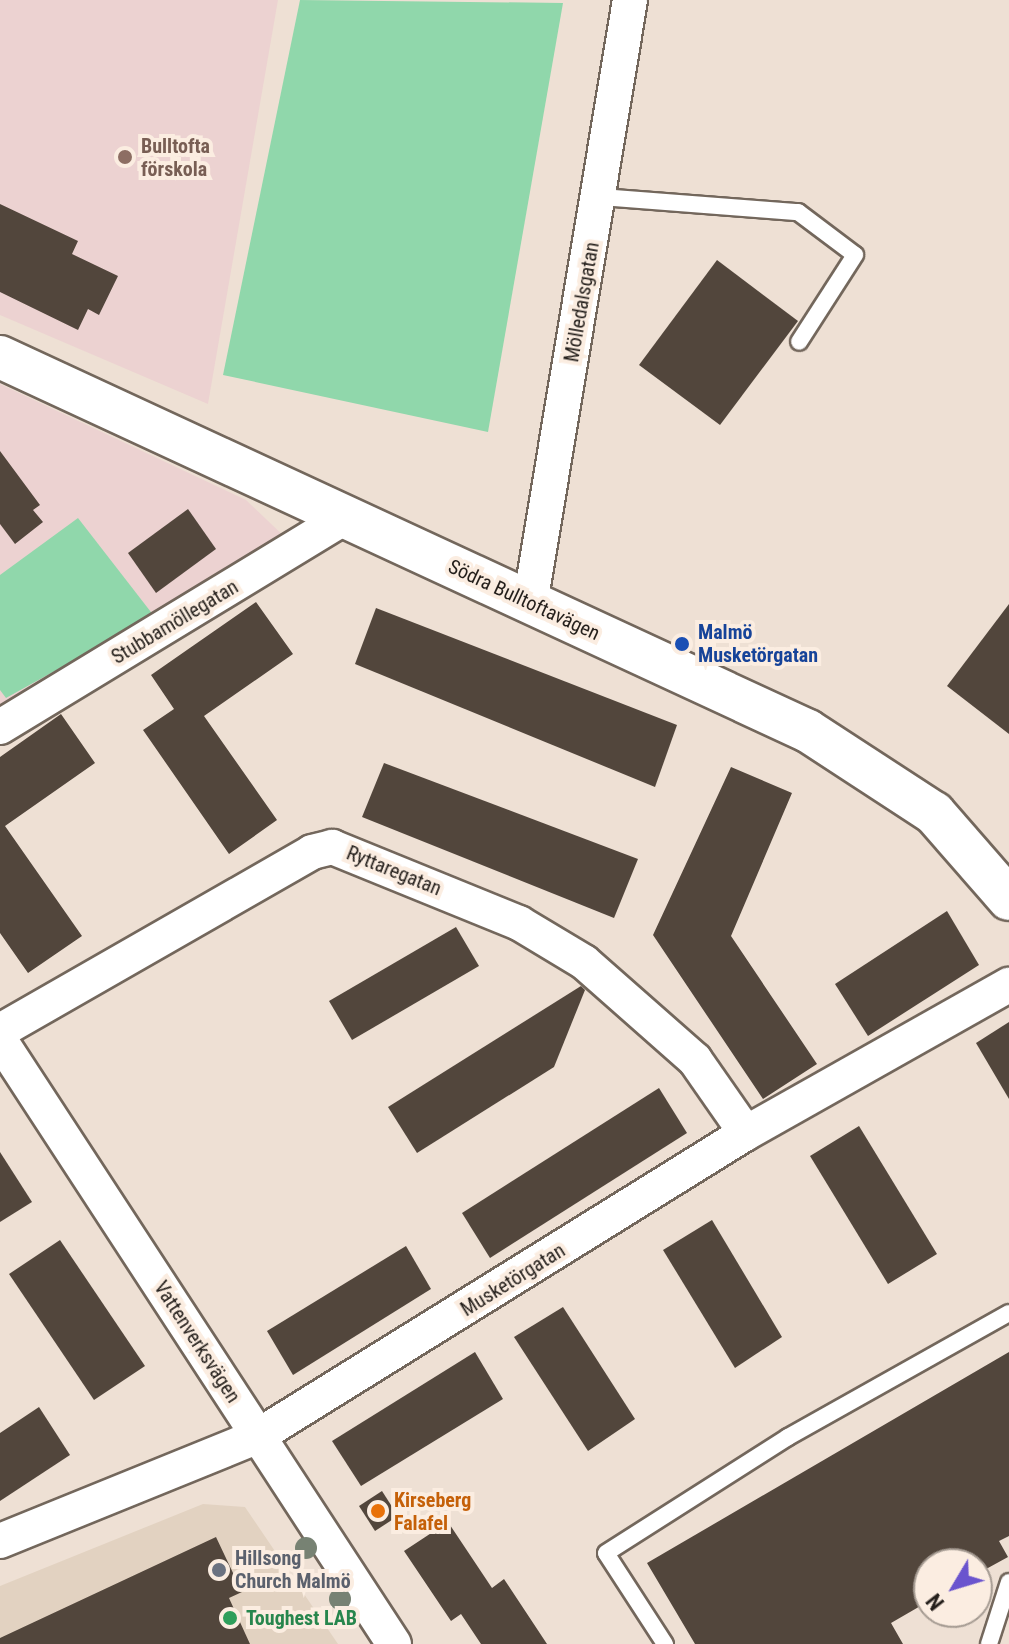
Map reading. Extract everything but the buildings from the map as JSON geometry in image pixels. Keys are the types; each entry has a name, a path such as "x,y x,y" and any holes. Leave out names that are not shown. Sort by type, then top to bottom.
{"street":[{"name":"Mölledalsgatan","path":"530,604 601,197 630,0"},
{"name":"Södra Bulltoftavägen","path":"0,357 348,515 530,604 808,731 885,776 934,813 1009,899"},
{"name":"Stubbamöllegatan","path":"0,727 348,515"},
{"name":"Ryttaregatan","path":"0,1031 312,852 332,847 519,923 584,962 695,1060 746,1133"},
{"name":"Musketörgatan","path":"0,1541 258,1436 746,1133 1009,985"},
{"name":"Vattenverksvägen","path":"0,1040 394,1644"}],"lane":[{"path":"601,197 798,212 855,255 799,342"},
{"path":"665,1644 606,1553 775,1444 1009,1313"},
{"path":"989,1644 1009,1582"}],"shaded area":[{"name":"Bulltofta förskola","path":"0,0 278,0 208,404 0,315"},
{"path":"0,384 246,500 287,539 0,725"},
{"path":"203,1504 245,1507 338,1644 0,1644 0,1586"}],"green space":[{"path":"300,0 563,3 488,432 223,375"},
{"path":"78,518 154,616 6,698 0,690 0,575"}],"place":[{"name":"Bulltofta förskola","path":"125,157"},
{"name":"Malmö Musketörgatan","path":"682,644"},
{"name":"Kirseberg Falafel","path":"378,1511"},
{"name":"Hillsong Church Malmö","path":"219,1570"},
{"name":"Toughest LAB","path":"230,1618"}]}
